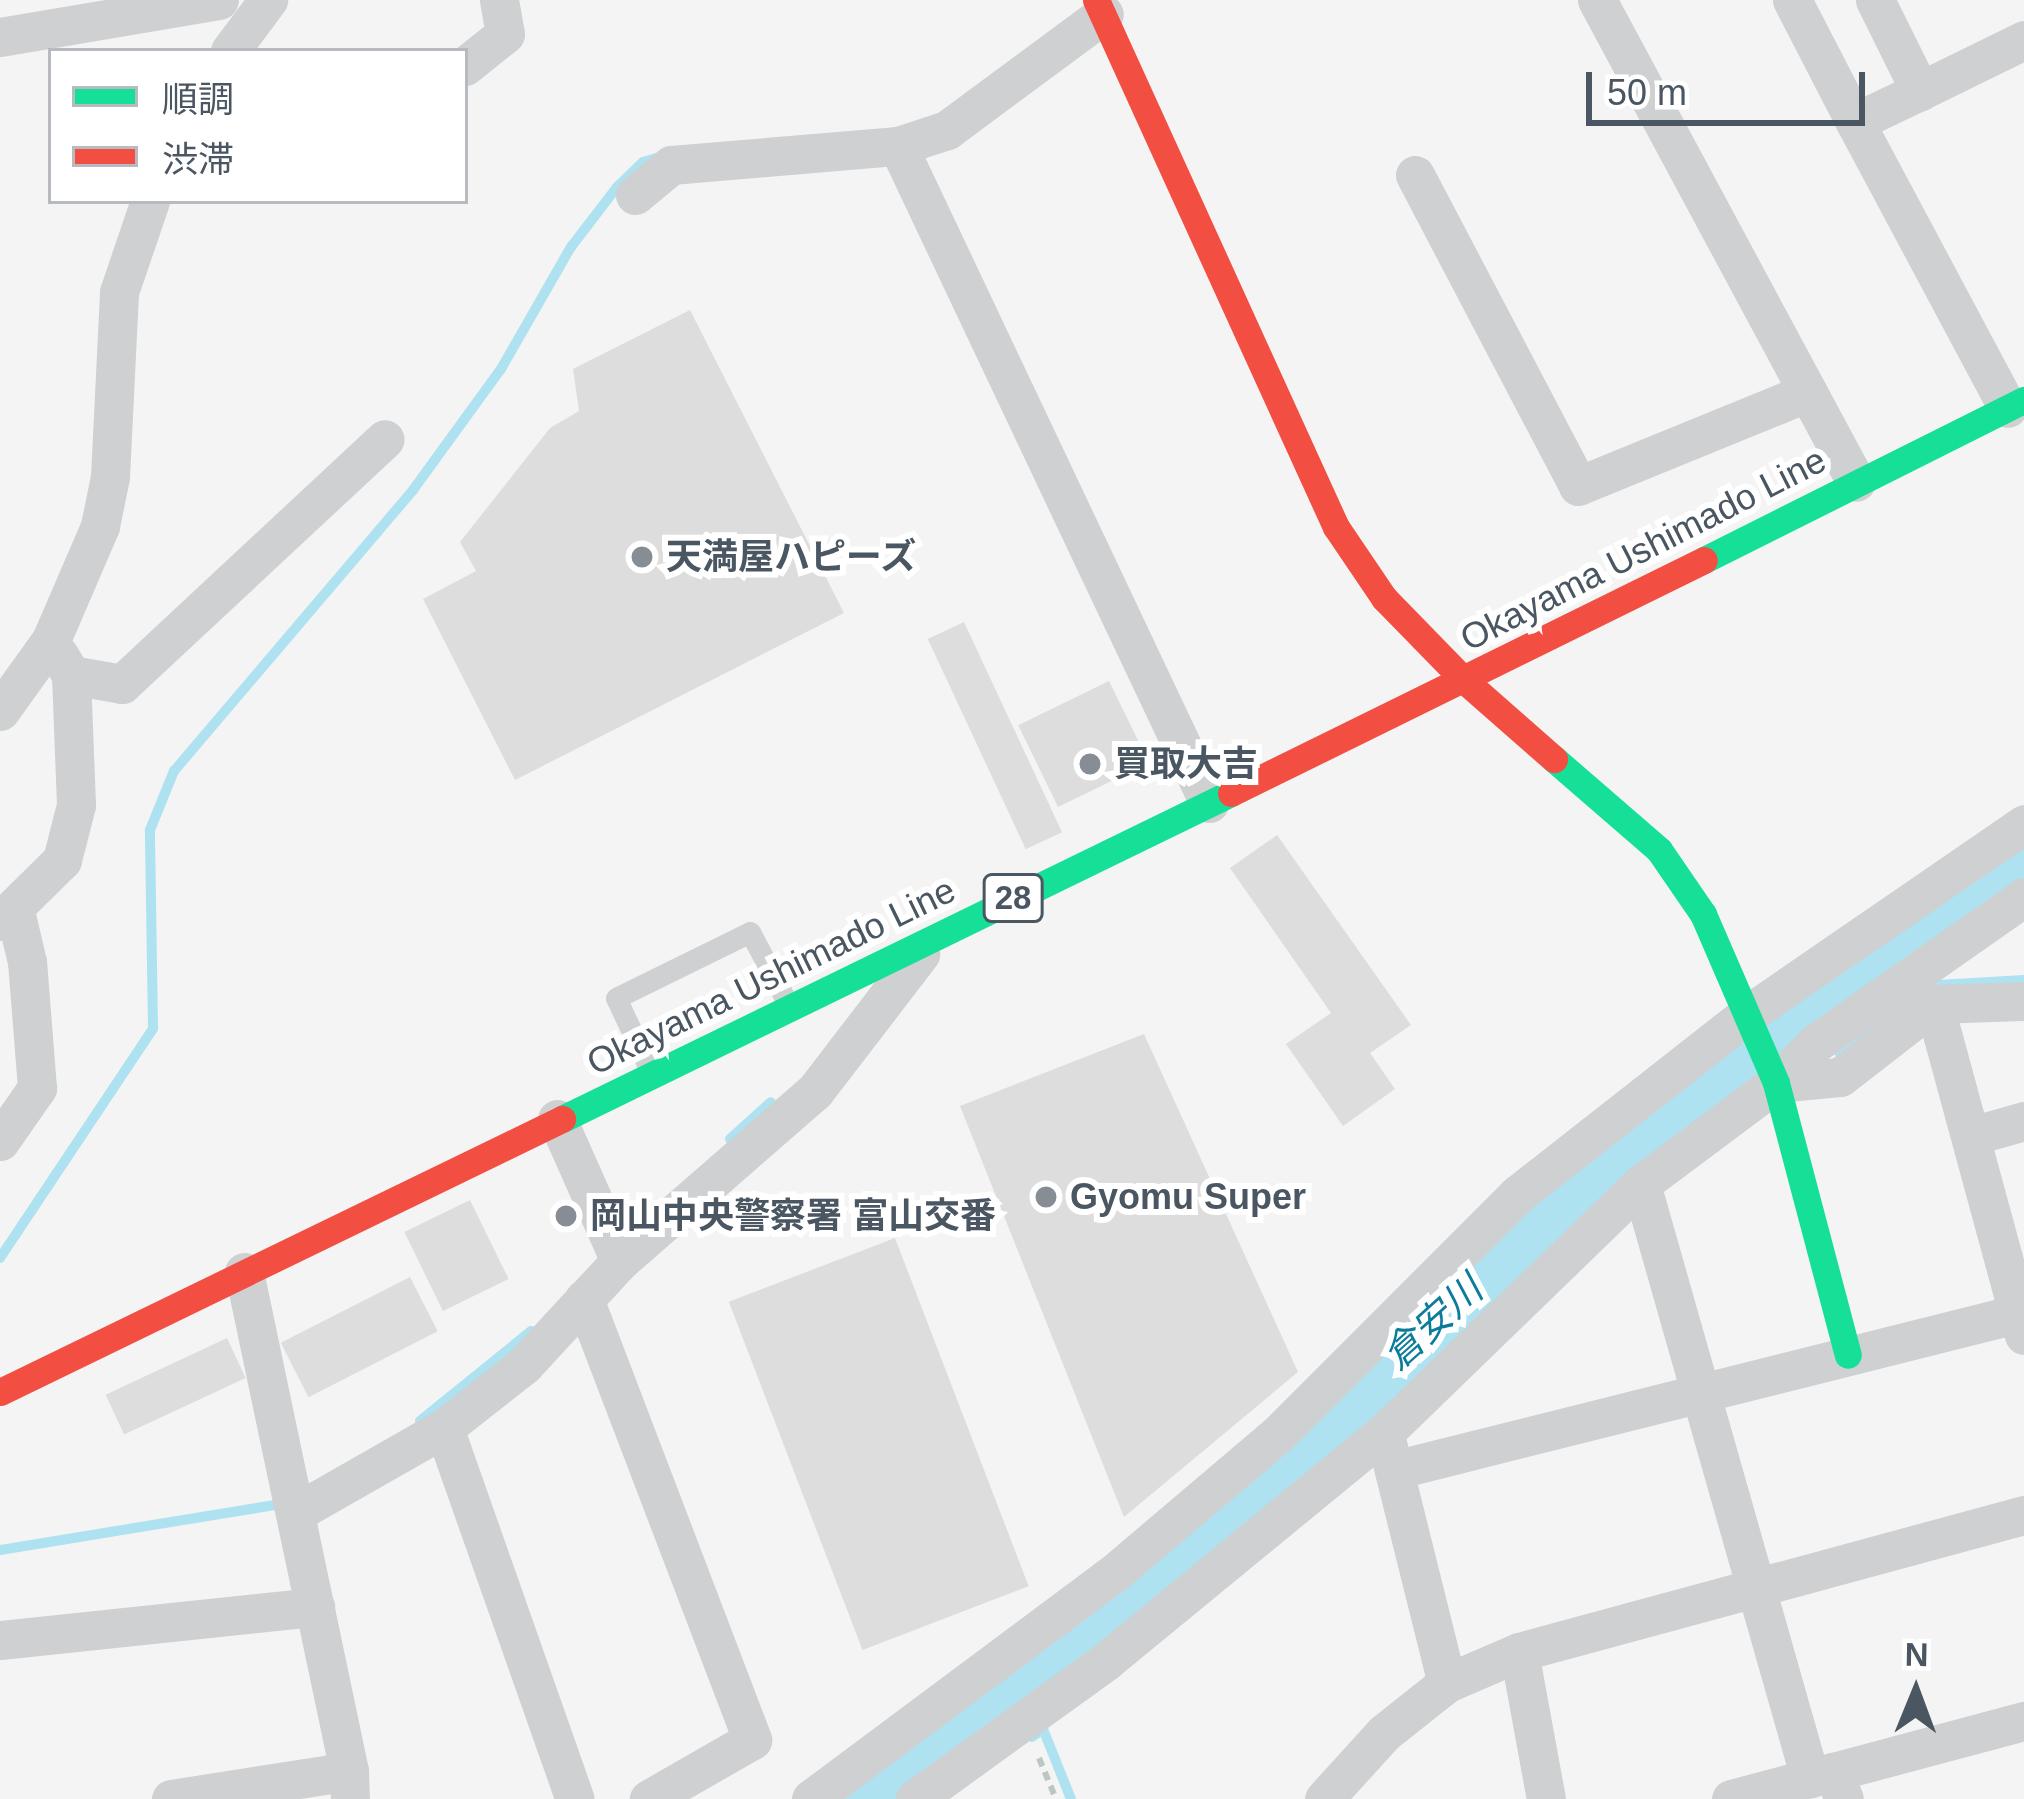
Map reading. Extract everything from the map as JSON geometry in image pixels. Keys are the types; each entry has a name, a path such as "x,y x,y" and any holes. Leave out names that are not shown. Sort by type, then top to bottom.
{"main road":[{"path":"1110,9 1336,527 1384,598 1464,680 1659,850 1703,914 1771,1074 1848,1355"},
{"name":"Okayama Ushimado Line","path":"0,1392 1464,680 2016,404"}],"street":[{"path":"6,44 117,8 219,0"},
{"path":"232,48 268,0"},
{"path":"468,64 505,34 499,0"},
{"path":"1597,0 1856,482"},
{"path":"1792,0 1855,122 2016,404"},
{"path":"1875,0 1920,91"},
{"path":"634,195 671,165 898,146 947,130 1110,9"},
{"path":"1855,122 2024,40"},
{"path":"898,146 1209,803"},
{"path":"1415,175 1578,486 1808,392"},
{"path":"0,711 51,640 100,526 110,477 118,292 149,204"},
{"path":"71,675 122,683 385,439"},
{"path":"0,1141 37,1088 27,962 7,916 62,860 76,805 71,675 51,640"},
{"path":"915,1799 1519,1195 1748,1022 2024,824"},
{"path":"811,1799 1389,1451 1641,1184 1771,1074 2024,897"},
{"path":"293,1505 444,1428 524,1365 584,1300 615,1252 815,1091 933,937"},
{"path":"1771,1074 1840,1077 1934,1004 2024,1000"},
{"path":"1389,1451 1701,1391 2022,1320 1934,1004"},
{"path":"557,1119 615,1252"},
{"path":"1971,1136 2024,1120"},
{"path":"1641,1184 1757,1586 1829,1783"},
{"path":"171,1799 350,1785 244,1272"},
{"path":"584,1300 752,1740 649,1799"},
{"path":"444,1428 575,1799"},
{"path":"1389,1451 1447,1683"},
{"path":"1324,1799 1384,1733 1447,1683 1519,1652 2024,1515"},
{"path":"0,1640 315,1606"},
{"path":"1519,1652 1546,1799"},
{"path":"1732,1799 1829,1783 2024,1721"}],"lane":[{"path":"652,1074 616,998 750,932 790,1007"}],"path":[{"path":"1032,1743 1056,1799"}],"building":[{"name":"天満屋ハピーズ","path":"690,310 844,613 515,780 423,599 476,571 460,542 550,428 579,411 573,369"},
{"path":"964,622 1062,832 1026,849 928,639"},
{"path":"1109,681 1149,763 1058,807 1018,725"},
{"path":"1277,835 1411,1025 1370,1053 1395,1089 1343,1126 1286,1044 1331,1013 1230,868"},
{"path":"1144,1034 1298,1372 1124,1517 960,1106"},
{"path":"470,1200 509,1279 443,1311 404,1232"},
{"path":"895,1238 1029,1586 862,1650 729,1302"},
{"path":"410,1277 438,1331 308,1397 281,1343"},
{"path":"227,1338 246,1378 124,1435 106,1395"}],"waterway":[{"path":"0,1258 153,1029 150,830 174,771 413,490 501,369 571,247 617,187 643,162 656,158"},
{"name":"倉安川","path":"858,1799 1110,1617 1555,1211 1779,1029 2024,865"},
{"path":"1937,985 2024,980"},
{"path":"1809,1010 1820,1026"},
{"path":"1832,1043 1839,1052 1882,1020"},
{"path":"730,1139 771,1102"},
{"path":"420,1421 531,1331"},
{"path":"0,1550 287,1503"},
{"path":"1032,1737 1043,1729 1071,1799"}],"traffic: fast":[{"path":"1704,560 2024,400"},
{"path":"1554,759 1659,850 1703,914 1776,1083 1848,1355"},
{"path":"562,1119 1231,793"}],"traffic: jam":[{"path":"1096,0 1336,527 1384,598 1464,680 1554,759"},
{"path":"1231,793 1704,560"},
{"path":"0,1392 562,1119"}],"place":[{"name":"天満屋ハピーズ","path":"642,557"},
{"name":"買取大吉","path":"1090,764"},
{"name":"Gyomu Super","path":"1046,1197"},
{"name":"岡山中央警察署 富山交番","path":"566,1216"}]}
